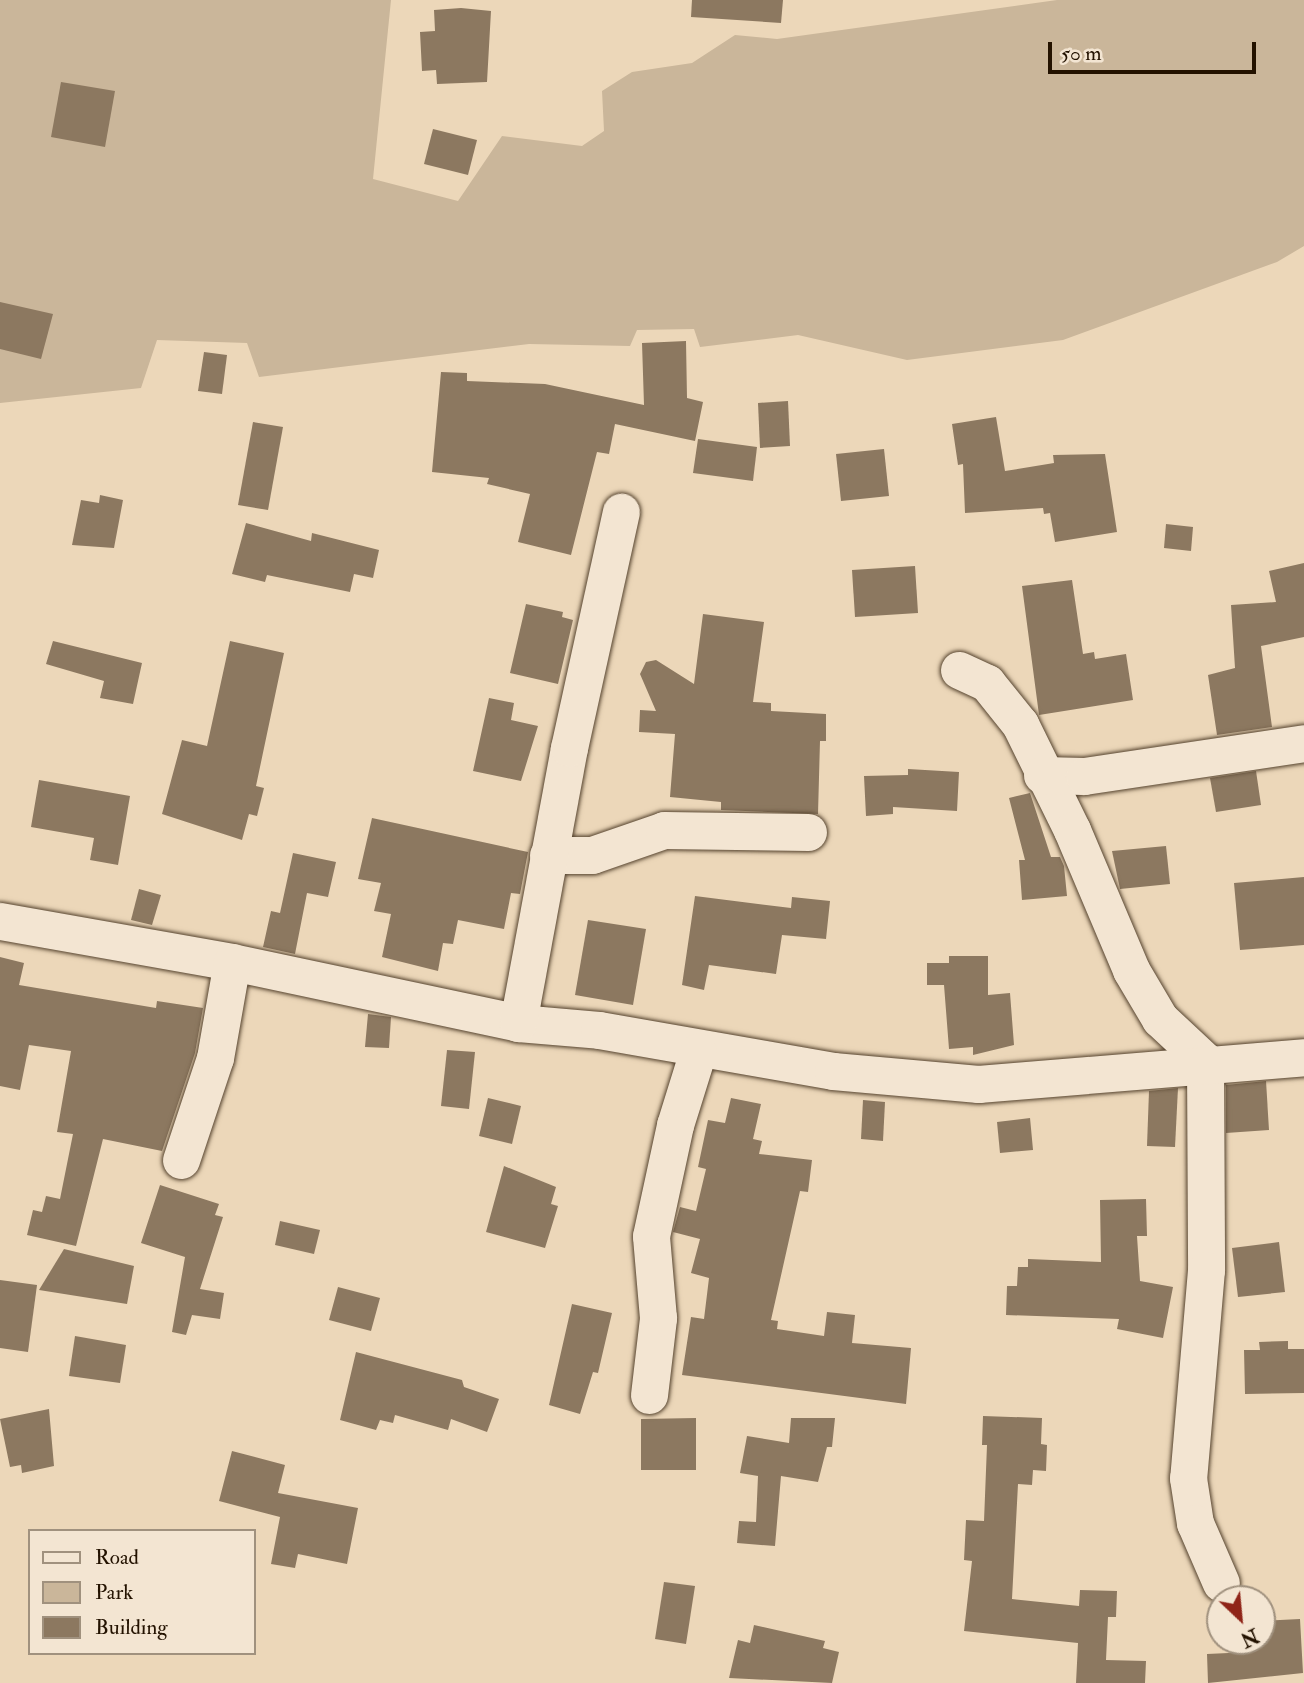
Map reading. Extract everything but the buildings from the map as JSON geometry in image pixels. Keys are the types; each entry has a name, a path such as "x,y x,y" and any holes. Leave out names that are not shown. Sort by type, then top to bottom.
{"street":[{"path":"518,1023 548,855 621,512"},
{"path":"959,670 988,683 1020,724 1042,775 1072,830 1131,970 1160,1019 1205,1061 1206,1269 1188,1478 1195,1523 1221,1583"},
{"path":"1042,775 1084,776 1304,743"},
{"path":"548,855 592,855 664,830 807,832"},
{"path":"0,921 232,962 518,1023 599,1030 698,1051 833,1071 978,1084 1205,1061 1304,1057"},
{"path":"181,1160 215,1058 232,962"},
{"path":"649,1395 658,1318 651,1236 675,1125 698,1051"}],"green space":[{"path":"0,0 391,0 373,179 458,201 502,136 582,146 604,131 602,91 632,72 692,63 735,35 777,39 1057,0 1304,0 1304,246 1277,262 1063,340 907,360 798,335 700,347 694,329 637,330 630,346 529,344 259,377 247,343 157,340 141,388 0,403"}]}
